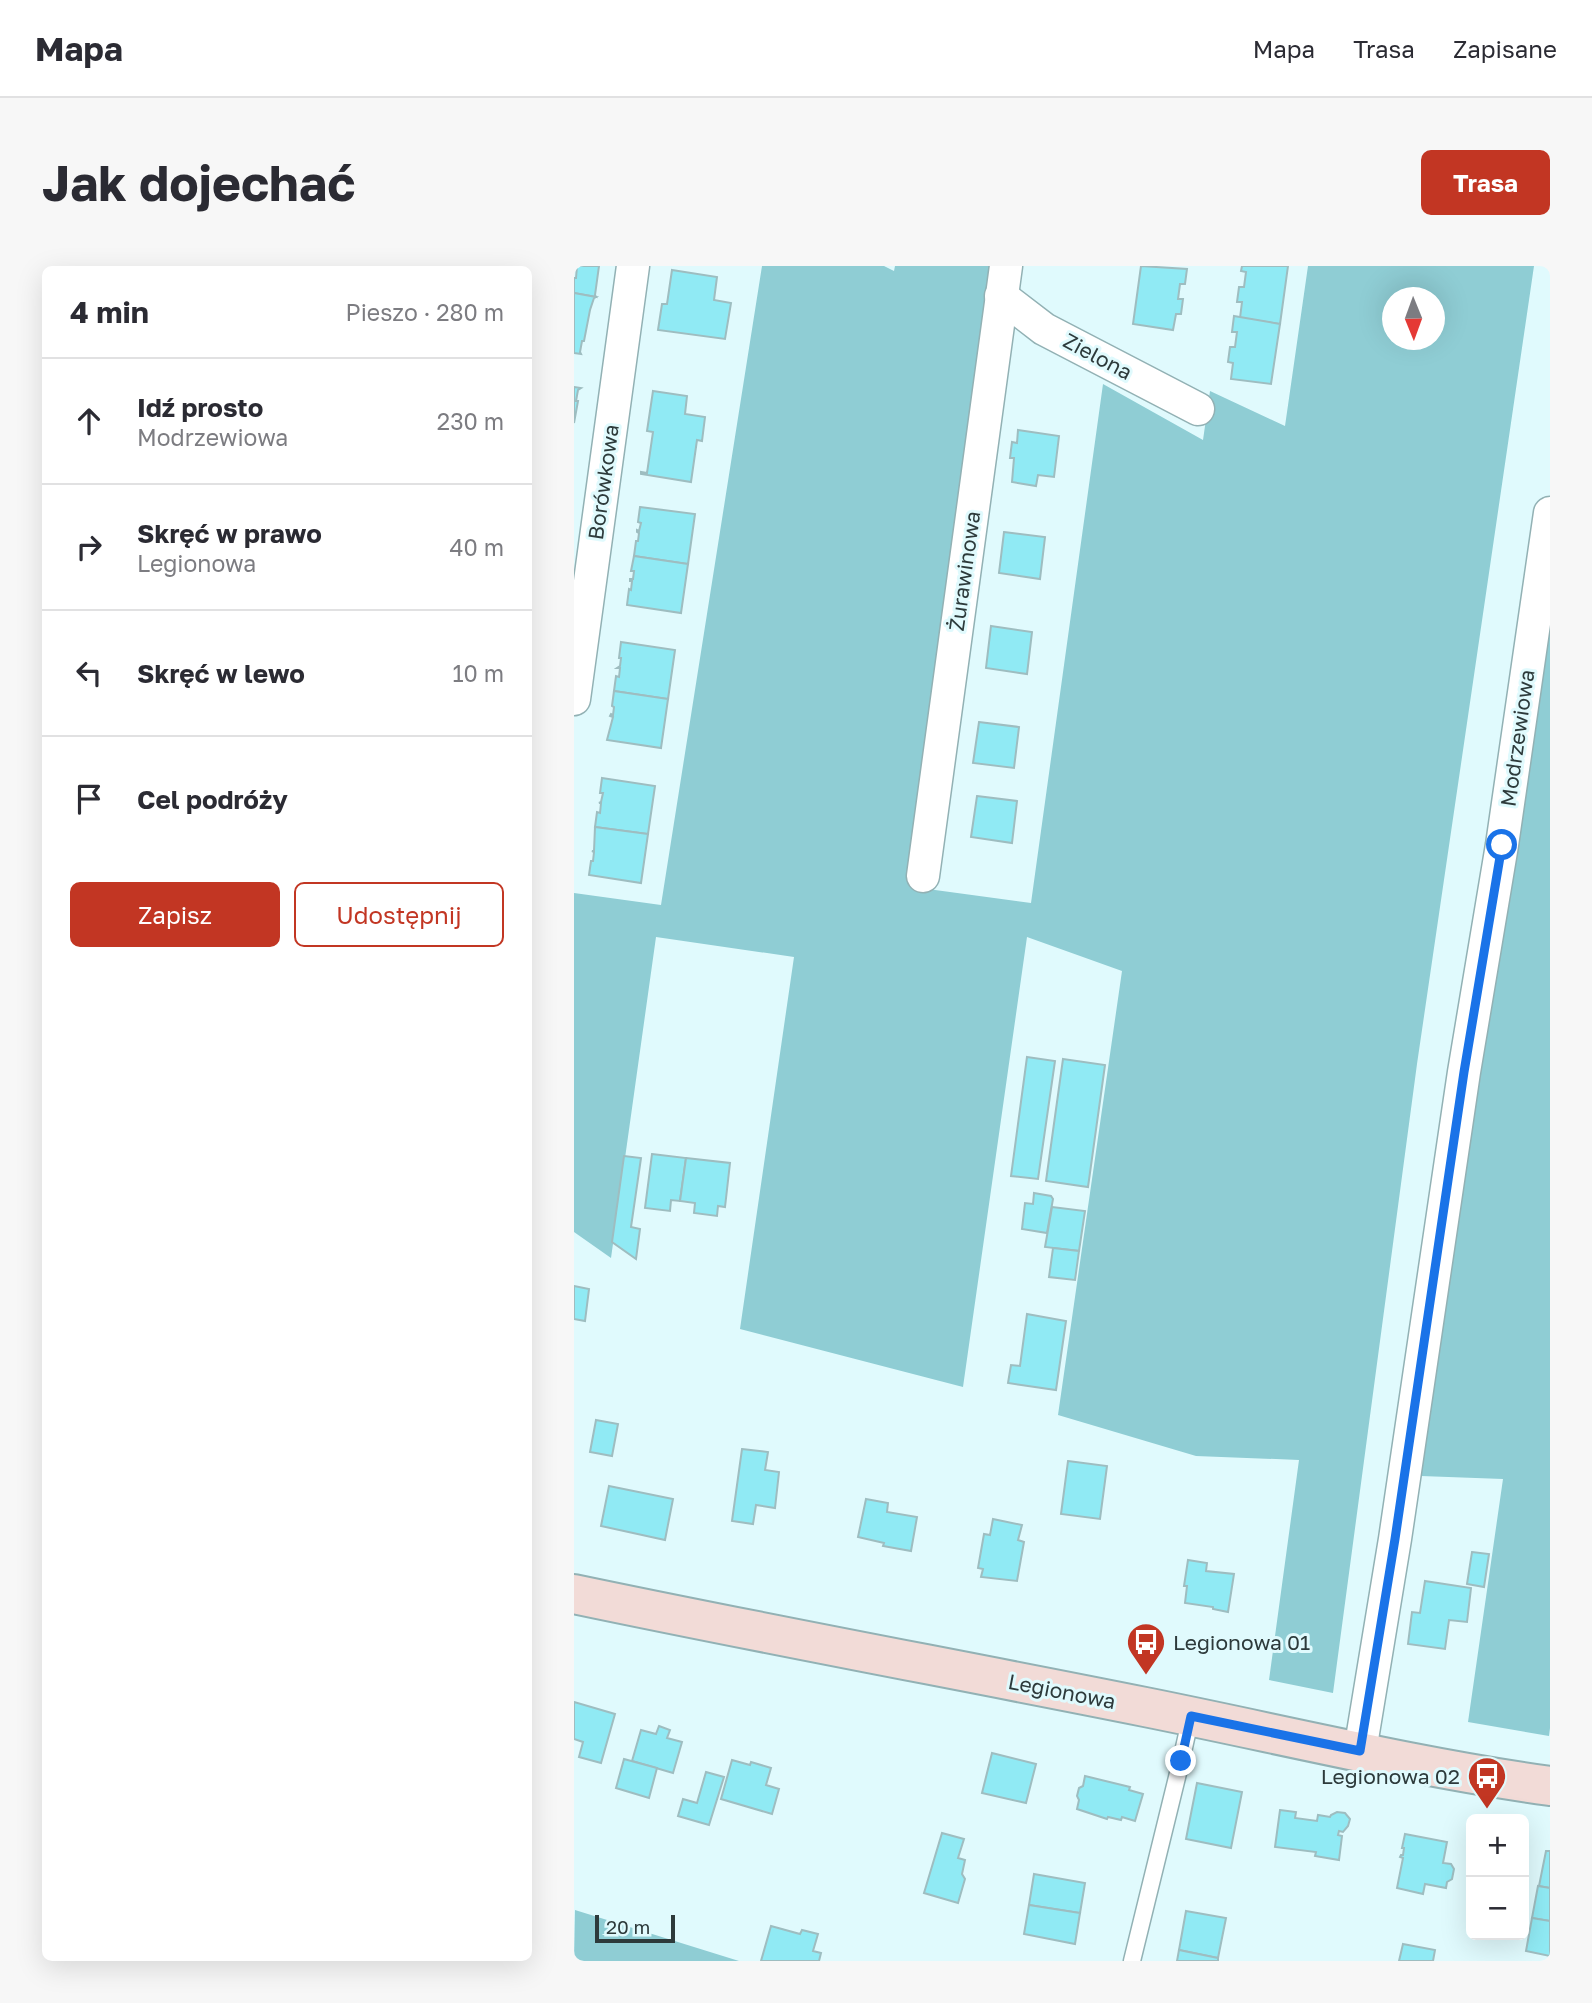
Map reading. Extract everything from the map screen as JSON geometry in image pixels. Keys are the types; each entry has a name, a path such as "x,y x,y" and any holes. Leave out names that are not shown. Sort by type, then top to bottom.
{"main road":[{"name":"Legionowa","path":"574,1594 1488,1777 1550,1786"}],"street":[{"name":"Borówkowa","path":"574,699 633,266"},
{"name":"Zielona","path":"1004,281 1044,329 1198,409"},
{"name":"Żurawinowa","path":"923,876 1004,281"},
{"name":"Modrzewiowa","path":"1360,1751 1395,1539 1464,1072 1504,831 1550,513"}],"lane":[{"path":"1132,1961 1191,1716"}],"shaded area":[{"path":"762,266 884,266 894,271 895,266 998,266 913,887 1031,903 1103,384 1203,440 1210,391 1285,426 1308,266 1534,266 1417,1064 1333,1693 1269,1680 1299,1460 1196,1456 1058,1415 1122,971 1027,937 963,1387 740,1329 794,957 656,937 611,1258 574,1232 574,893 661,905"},
{"path":"1550,589 1549,1736 1468,1722 1503,1479 1421,1476"},
{"path":"575,1910 739,1961 574,1961"}],"building":[{"path":"577,266 599,266 596,297 574,293"},
{"path":"1141,266 1187,269 1185,284 1180,284 1178,299 1183,299 1181,314 1176,314 1173,330 1133,324"},
{"path":"1242,266 1288,266 1280,324 1240,318 1242,302 1237,302 1239,287 1244,287 1246,272 1241,271"},
{"path":"672,270 717,277 714,300 731,303 725,339 658,330 662,304 667,304"},
{"path":"574,293 596,297 590,310 581,354 574,353"},
{"path":"1234,316 1280,324 1271,384 1231,379 1233,363 1228,362 1230,347 1235,347 1237,332 1232,332"},
{"path":"574,387 581,388 578,390 574,423"},
{"path":"653,391 687,396 685,414 705,417 702,441 697,440 691,482 641,474 647,473 653,432 647,431"},
{"path":"1018,430 1059,436 1054,477 1038,475 1036,486 1012,482 1014,458 1010,458 1012,442 1017,443"},
{"path":"640,507 695,514 688,564 634,556 639,533 637,530 639,531 641,523 638,522"},
{"path":"1004,532 1045,537 1040,579 999,573"},
{"path":"634,556 688,564 681,613 627,605 629,589 631,590 630,579 633,579 634,571 631,571"},
{"path":"991,626 1032,632 1027,674 986,668"},
{"path":"621,642 675,650 668,699 614,691 616,676 619,677 620,668 617,668 620,666"},
{"path":"614,691 668,699 661,748 607,740 613,717 610,716 613,715"},
{"path":"979,722 1019,727 1014,768 973,763"},
{"path":"602,778 655,786 648,834 595,827 603,793 600,793"},
{"path":"977,796 1017,801 1012,843 971,837"},
{"path":"595,827 648,834 641,883 589,875 593,861"},
{"path":"1027,1057 1055,1061 1038,1179 1011,1176"},
{"path":"1063,1059 1105,1065 1088,1187 1046,1181"},
{"path":"652,1154 686,1158 680,1201 671,1200 670,1211 645,1208"},
{"path":"624,1156 641,1158 631,1227 640,1229 636,1259 612,1242"},
{"path":"686,1158 730,1163 725,1207 718,1206 717,1216 694,1213 695,1203 680,1201"},
{"path":"1034,1193 1051,1196 1053,1199 1047,1233 1022,1229 1025,1203 1033,1204"},
{"path":"1052,1207 1085,1211 1079,1251 1045,1247"},
{"path":"1053,1248 1079,1251 1075,1280 1049,1277"},
{"path":"574,1286 589,1289 585,1321 574,1319"},
{"path":"1027,1314 1066,1321 1056,1390 1008,1383 1011,1365 1020,1366"},
{"path":"596,1420 618,1424 612,1456 590,1452"},
{"path":"742,1449 768,1452 765,1470 779,1472 775,1508 756,1505 753,1524 732,1521"},
{"path":"1068,1461 1107,1466 1100,1519 1061,1514"},
{"path":"609,1486 673,1499 665,1540 601,1526"},
{"path":"866,1499 888,1503 887,1512 917,1517 911,1551 883,1546 884,1543 858,1537"},
{"path":"993,1519 1022,1525 1018,1540 1024,1542 1017,1581 981,1577 983,1569 978,1568 984,1534 990,1535"},
{"path":"1472,1552 1489,1554 1484,1587 1467,1584"},
{"path":"1188,1560 1207,1563 1206,1571 1234,1574 1228,1612 1185,1603 1187,1586 1184,1586"},
{"path":"1425,1581 1471,1588 1467,1622 1449,1620 1445,1649 1408,1644 1412,1612 1420,1613"},
{"path":"574,1702 615,1714 601,1763 579,1757 583,1742 574,1739"},
{"path":"659,1726 670,1730 667,1738 682,1742 673,1773 632,1761 641,1730 656,1734"},
{"path":"992,1753 1036,1764 1026,1803 982,1793"},
{"path":"624,1759 657,1768 649,1798 616,1788"},
{"path":"732,1760 771,1768 766,1785 779,1789 772,1814 721,1799"},
{"path":"706,1772 724,1777 709,1825 678,1816 683,1799 697,1803"},
{"path":"1085,1776 1130,1787 1129,1790 1143,1794 1135,1821 1122,1817 1121,1820 1107,1819 1077,1809 1077,1796"},
{"path":"1197,1783 1242,1792 1231,1848 1186,1839"},
{"path":"1280,1810 1296,1812 1295,1818 1317,1821 1318,1815 1330,1817 1337,1812 1345,1813 1350,1819 1343,1832 1339,1831 1338,1835 1342,1836 1339,1860 1315,1856 1316,1852 1275,1847"},
{"path":"942,1833 964,1839 958,1858 965,1860 962,1874 965,1879 958,1903 924,1893"},
{"path":"1405,1834 1447,1842 1443,1863 1451,1864 1454,1869 1446,1888 1425,1884 1423,1894 1397,1888"},
{"path":"1546,1851 1550,1851 1550,1888 1539,1886"},
{"path":"1034,1874 1085,1883 1080,1913 1029,1905"},
{"path":"1538,1886 1550,1888 1550,1921 1532,1918"},
{"path":"1029,1905 1080,1913 1075,1944 1024,1934"},
{"path":"1186,1911 1226,1918 1218,1958 1179,1950"},
{"path":"1532,1918 1550,1921 1550,1956 1526,1951"},
{"path":"771,1926 800,1934 802,1930 818,1934 813,1951 821,1953 819,1961 761,1961"},
{"path":"1403,1944 1435,1950 1433,1961 1399,1961"},
{"path":"1179,1950 1218,1958 1218,1961 1177,1961"}],"place":[{"name":"Legionowa 01","path":"1146,1676"},
{"name":"Legionowa 02","path":"1487,1810"}],"route":[{"path":"1181,1761 1191,1716 1360,1751 1395,1539 1464,1072 1502,845"}]}
